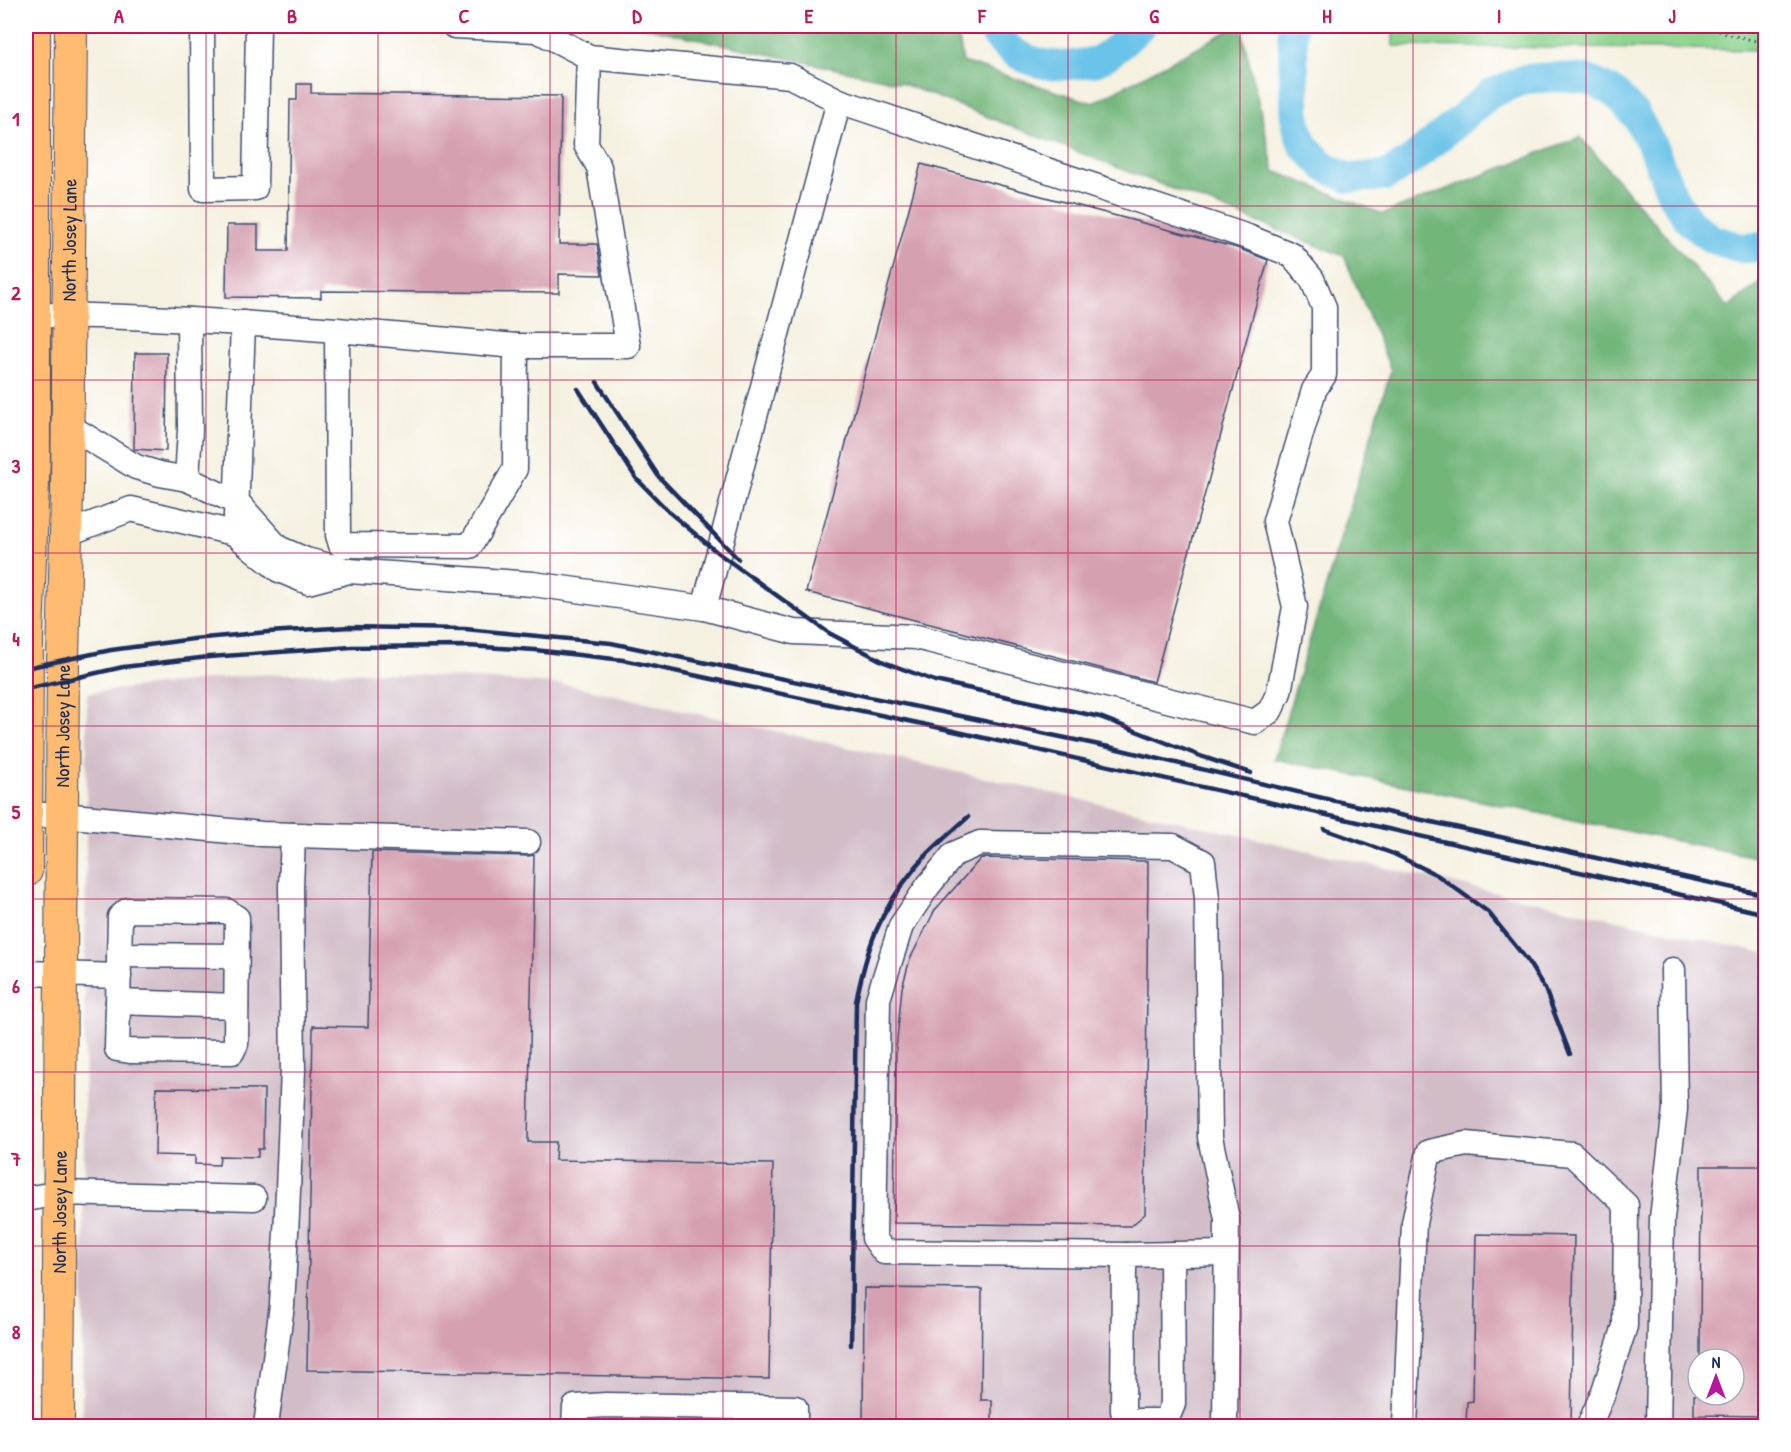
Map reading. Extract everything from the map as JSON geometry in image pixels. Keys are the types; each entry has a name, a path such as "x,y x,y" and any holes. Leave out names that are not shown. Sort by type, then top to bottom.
{"main road":[{"name":"North Josey Lane","path":"26,871 30,456 30,59 34,26"},
{"name":"North Josey Lane","path":"58,1426 71,26"}],"street":[{"path":"202,26 203,189 255,188 258,26"},
{"path":"67,425 136,466 160,474 187,479 238,502 278,548 306,560 349,571 533,584 704,608 794,632 916,637 1255,722 1270,711 1278,692 1295,607 1275,521 1314,390 1324,375 1323,307 1312,279 1292,255 1248,237 839,101 790,76 589,57 537,30 454,26"},
{"path":"30,315 243,323 516,346 628,346 599,167 586,145 589,57"},
{"path":"30,59 71,60"},
{"path":"30,96 70,96"},
{"path":"704,608 839,101"},
{"path":"187,479 190,430 189,320"},
{"path":"234,533 238,502 243,323"},
{"path":"337,330 338,536 342,545 470,546 515,469 516,346"},
{"path":"30,456 67,456"},
{"path":"29,493 67,493"},
{"path":"66,534 131,509 234,533 279,570 308,582 349,571"},
{"path":"27,815 62,814 262,834 528,842"},
{"path":"266,1426 282,1305 287,1214 293,1070 291,899 293,835"},
{"path":"1225,1426 1227,1219 1210,1137 1208,898 1203,862 1173,846 980,843 954,854 928,886 901,926 878,999 874,1238 884,1252 1126,1255 1226,1253"},
{"path":"128,910 227,911 237,918 236,956 236,1044 232,1052 117,1049 120,917 128,910"},
{"path":"26,973 62,974 119,965 236,956"},
{"path":"1658,1426 1662,1218 1675,1109 1673,970"},
{"path":"118,1002 236,1006"},
{"path":"1405,1426 1414,1223 1429,1152 1466,1144 1572,1154 1626,1204 1625,1326 1604,1391 1589,1426"},
{"path":"26,1199 60,1193 254,1198"},
{"path":"1126,1255 1124,1268 1124,1411 1130,1420 1166,1421 1173,1404 1172,1254"},
{"path":"574,1426 575,1407 606,1406 795,1408 795,1426"}],"path":[{"path":"1708,26 1726,34 1766,43"}],"shaded area":[{"path":"370,672 570,685 1765,953 1765,1426 82,1426 87,693 251,675"}],"green space":[{"path":"639,26 957,26 963,62 1093,103 1237,26 1241,26 1274,171 1383,214 1580,137 1728,307 1765,279 1765,859 1274,759 1391,370 1344,256 901,83"},
{"path":"1393,26 1765,26 1765,50 1393,46"}],"building":[{"path":"297,84 311,84 311,93 561,96 559,244 597,244 602,275 559,274 559,293 321,291 321,298 226,297 227,225 258,225 258,251 288,251 290,100 297,100"},
{"path":"921,164 1237,248 1268,260 1154,682 806,592"},
{"path":"135,353 167,353 166,451 134,449"},
{"path":"372,852 534,855 528,1142 556,1142 555,1160 773,1164 769,1379 307,1370 313,1026 368,1027"},
{"path":"981,858 1148,861 1145,1214 1131,1226 894,1223 896,1050 902,988 910,959 935,910"},
{"path":"156,1088 264,1089 263,1149 258,1149 258,1157 220,1156 219,1165 195,1164 195,1156 155,1155"},
{"path":"1701,1166 1766,1166 1766,1384 1763,1384 1763,1416 1694,1415 1694,1407 1746,1407 1746,1347 1700,1347"},
{"path":"1476,1234 1574,1236 1571,1426 1466,1426 1467,1402 1473,1401"},
{"path":"864,1288 982,1289 981,1400 992,1400 992,1426 863,1426"}],"waterway":[{"path":"990,26 1006,46 1017,54 1052,65 1097,61 1115,50 1141,26"},
{"path":"1292,26 1296,123 1303,145 1325,167 1348,178 1385,176 1412,160 1490,94 1525,79 1554,77 1586,79 1614,92 1636,116 1651,143 1673,197 1690,222 1712,239 1741,248 1766,247"}],"railway":[{"path":"597,382 659,477 738,559"},
{"path":"578,389 636,478 669,512 718,553 829,633 884,662 935,681 1100,717 1251,773"},
{"path":"26,668 111,650 193,639 350,627 465,629 611,643 1109,747 1331,800 1766,895"},
{"path":"26,689 123,667 209,657 352,647 467,646 535,650 623,660 918,723 1766,914"},
{"path":"851,1345 856,1002 860,982 876,931 892,900 921,861 968,817"},
{"path":"1324,829 1394,854 1437,875 1488,912 1527,960 1545,989 1570,1054"}]}
